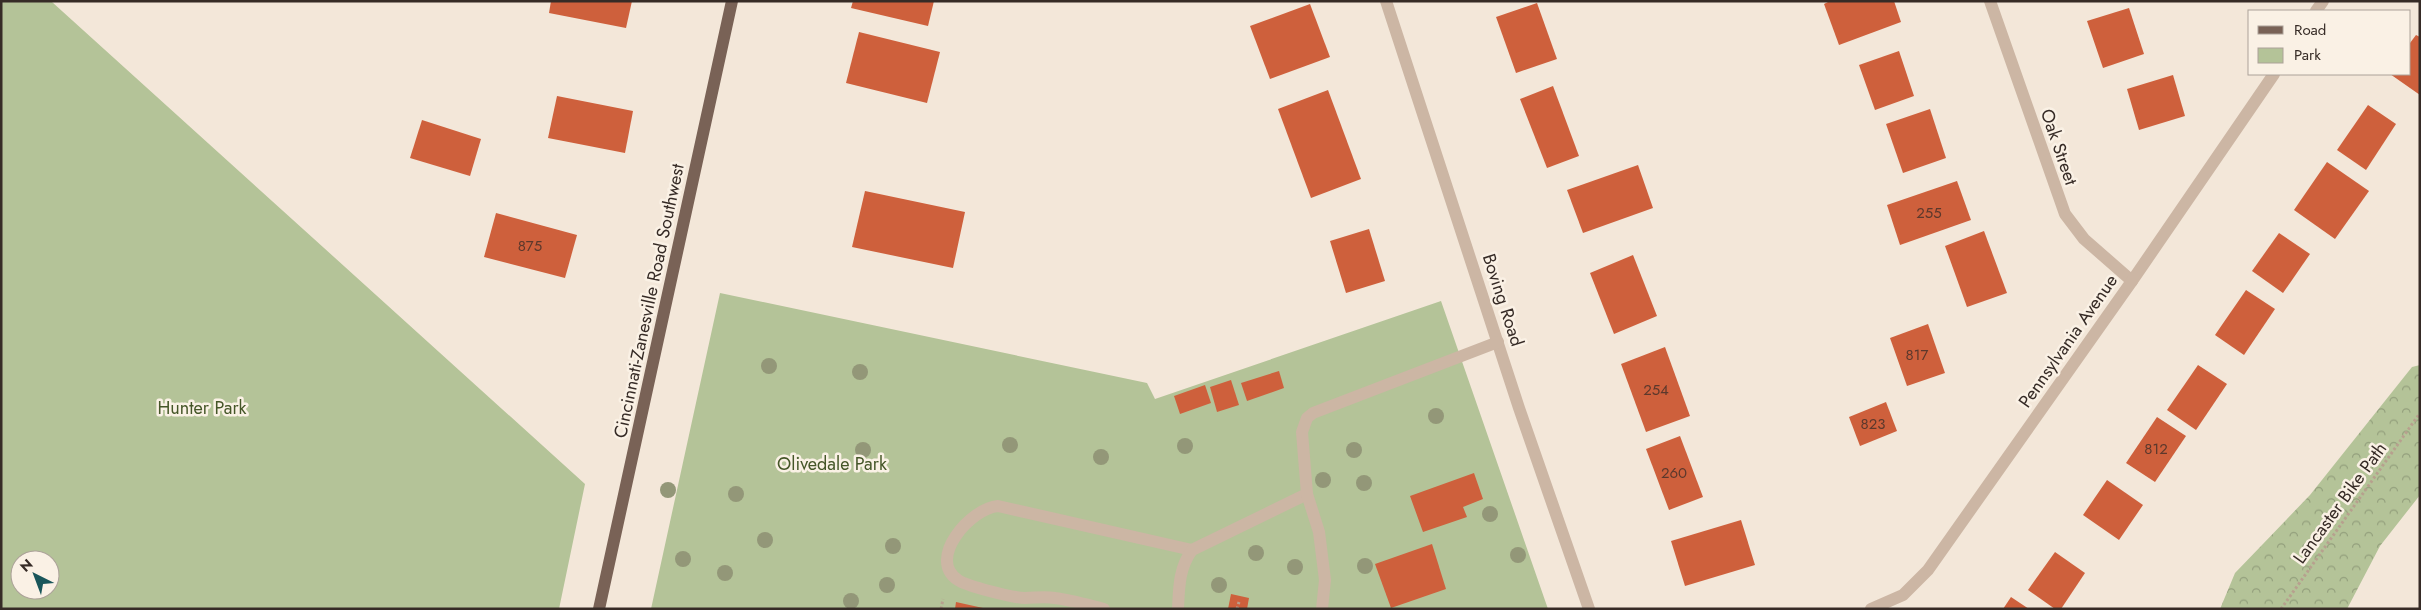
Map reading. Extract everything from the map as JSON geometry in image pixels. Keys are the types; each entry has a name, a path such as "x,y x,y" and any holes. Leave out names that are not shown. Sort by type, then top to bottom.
{"main road":[{"name":"Cincinnati-Zanesville Road Southwest","path":"599,609 732,1"}],"street":[{"name":"Boving Road","path":"1386,1 1519,408 1589,609"},
{"name":"Oak Street","path":"1990,1 2064,214 2084,239 2132,281"},
{"name":"Pennsylvania Avenue","path":"1871,609 1902,595 1928,570 2132,281 2273,75"},
{"path":"1322,609 1325,580 1319,532 1307,494 1302,432 1307,418 1314,413 1498,342"},
{"path":"1178,609 1180,576 1185,560 1192,550 1307,494"},
{"path":"1104,609 1057,598 1024,598 965,584 952,575 948,566 947,556 960,529 982,510 998,506 1192,550"}],"path":[{"name":"Lancaster Bike Path","path":"2281,609 2420,413"},
{"path":"1237,609 1239,602"}],"green space":[{"name":"Hunter Park","path":"1,1 52,2 585,484 559,609 1,609"},
{"name":"Olivedale Park","path":"720,293 1147,383 1155,399 1441,301 1548,609 651,609"},
{"path":"2420,365 2420,495 2380,546 2347,609 2220,609 2235,573 2310,495 2412,367"}],"building":[{"path":"551,1 632,1 626,28 549,13"},
{"path":"853,1 934,1 928,26 851,8"},
{"path":"1830,1 1894,1 1901,22 1839,45 1824,4"},
{"path":"1537,3 1557,59 1516,73 1496,17"},
{"path":"1310,4 1330,57 1270,79 1250,26"},
{"path":"2129,8 2144,54 2103,68 2087,21"},
{"path":"859,32 940,52 927,103 846,83"},
{"path":"2416,35 2420,37 2420,95 2391,75 2411,75 2411,42"},
{"path":"1899,51 1914,96 1875,110 1859,65"},
{"path":"2173,75 2185,116 2139,130 2127,89"},
{"path":"1553,86 1579,156 1547,168 1520,99"},
{"path":"1328,90 1361,179 1311,198 1278,109"},
{"path":"557,96 633,111 625,153 548,138"},
{"path":"2368,105 2396,124 2366,170 2337,150"},
{"path":"1930,109 1946,158 1903,173 1886,124"},
{"path":"422,120 481,139 470,176 410,158"},
{"path":"2327,162 2369,191 2335,239 2294,210"},
{"path":"1638,165 1653,208 1583,233 1567,190"},
{"path":"1957,181 1971,220 1900,245 1887,205"},
{"path":"865,191 965,212 953,268 852,247"},
{"path":"496,213 577,235 565,278 484,257"},
{"path":"1369,229 1385,281 1346,293 1330,241"},
{"path":"1984,231 2007,293 1967,307 1945,246"},
{"path":"2279,233 2310,254 2283,293 2252,271"},
{"path":"1633,255 1657,316 1614,334 1590,273"},
{"path":"2246,290 2275,309 2244,355 2215,335"},
{"path":"1928,324 1945,373 1907,386 1890,338"},
{"path":"1665,347 1690,416 1646,432 1621,364"},
{"path":"2198,365 2227,384 2196,430 2167,410"},
{"path":"1279,371 1284,388 1247,401 1241,383"},
{"path":"1231,380 1239,405 1217,412 1210,387"},
{"path":"1205,385 1211,403 1180,414 1174,396"},
{"path":"1886,402 1897,431 1860,446 1849,417"},
{"path":"2157,417 2186,436 2155,482 2126,463"},
{"path":"1680,436 1703,497 1669,510 1646,449"},
{"path":"1474,473 1483,499 1463,507 1467,517 1423,532 1410,496"},
{"path":"2107,480 2143,505 2119,540 2083,515"},
{"path":"1741,520 1755,565 1685,586 1671,541"},
{"path":"1432,544 1446,589 1391,608 1375,564"},
{"path":"2055,552 2085,573 2061,609 2055,609 2028,590"},
{"path":"1231,594 1249,598 1247,609 1228,609"},
{"path":"2011,597 2029,609 2003,609"},
{"path":"956,602 983,608 983,609 955,609"}]}
